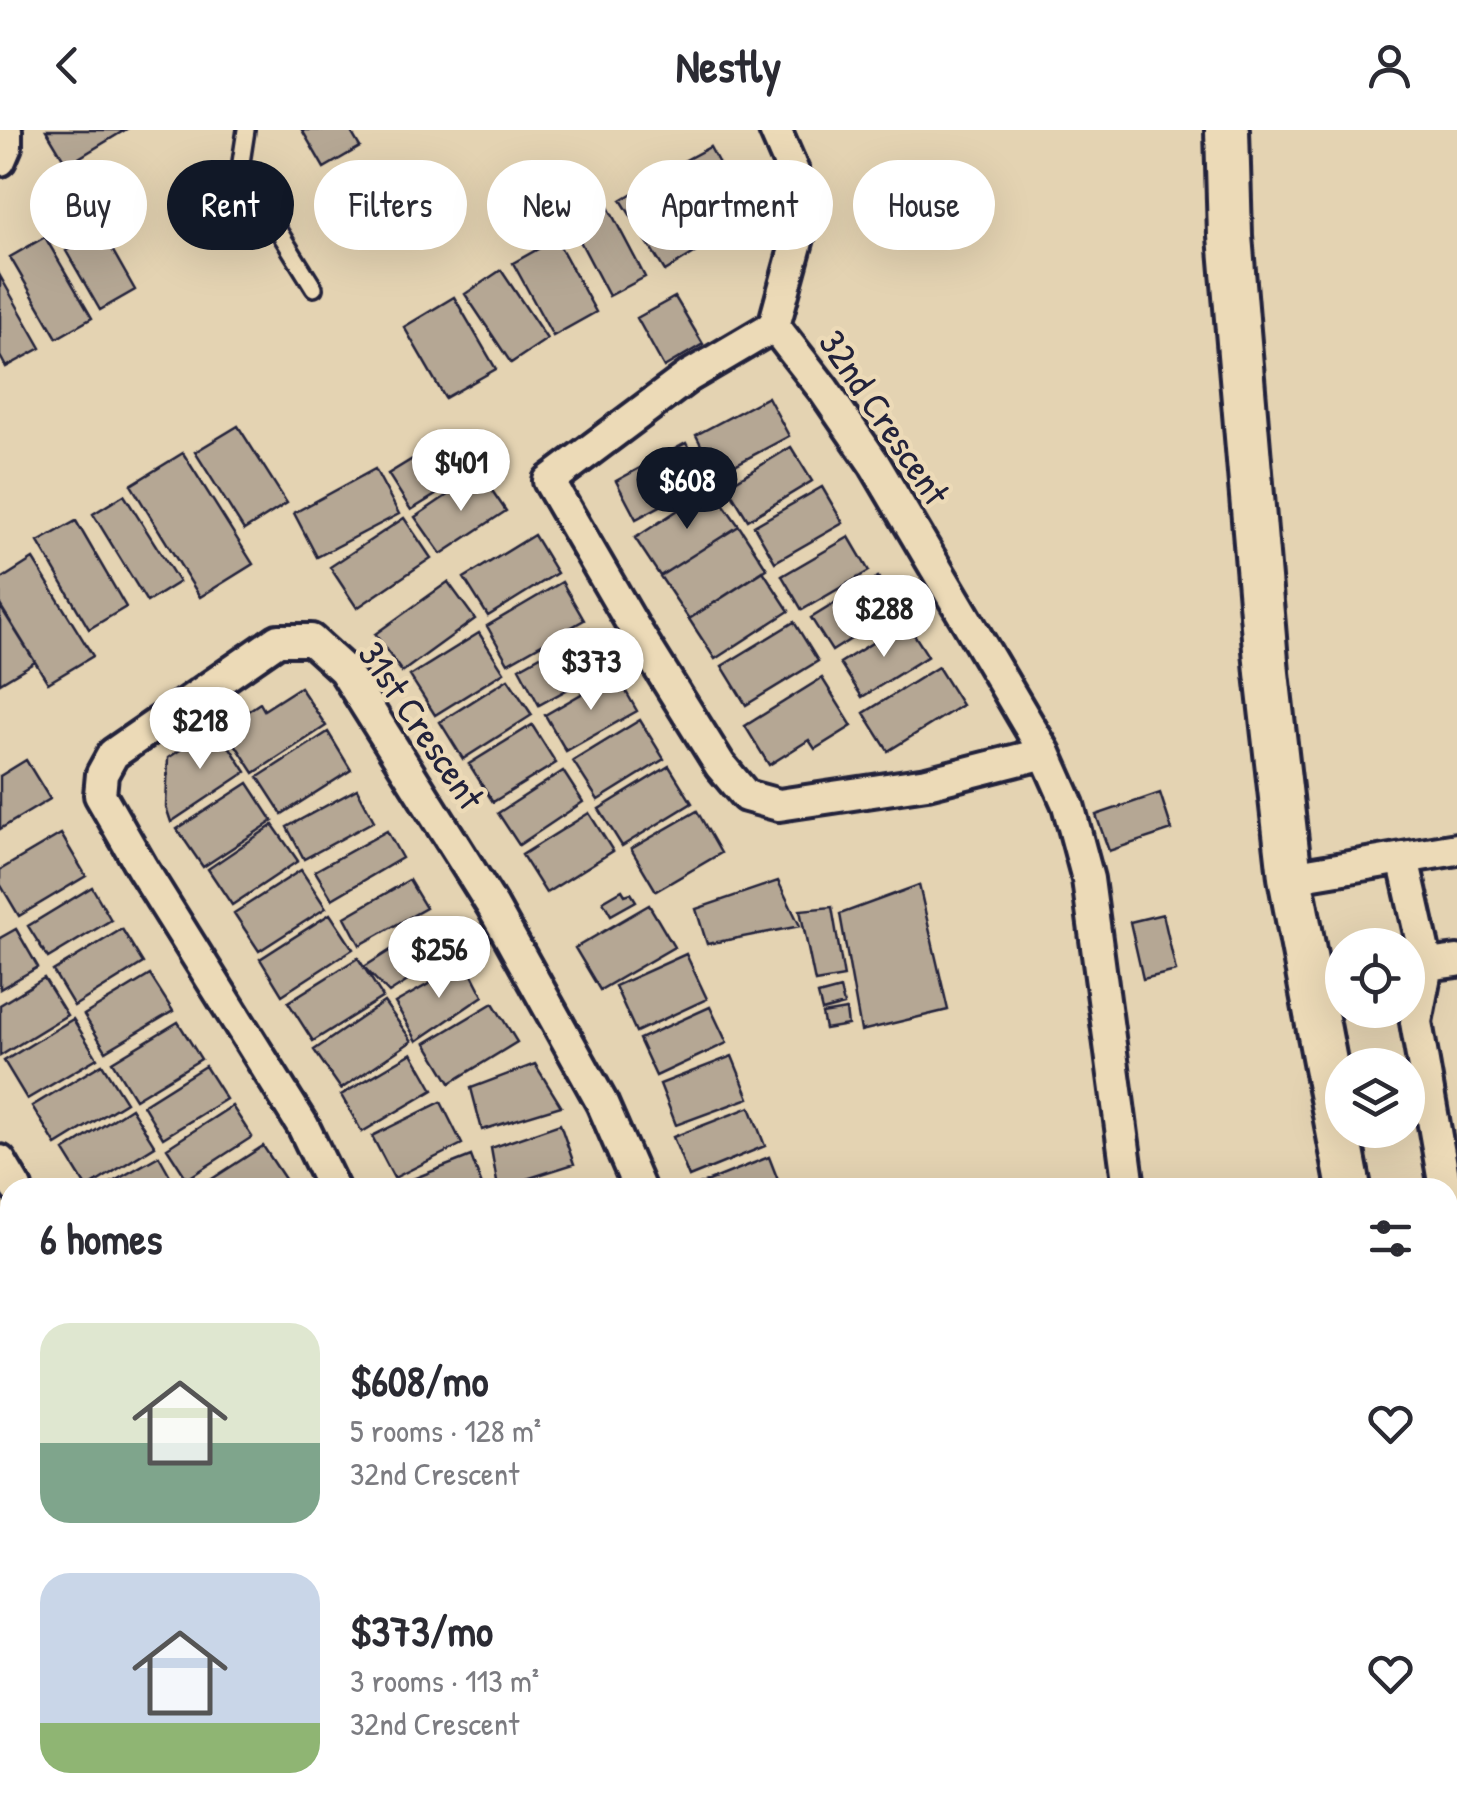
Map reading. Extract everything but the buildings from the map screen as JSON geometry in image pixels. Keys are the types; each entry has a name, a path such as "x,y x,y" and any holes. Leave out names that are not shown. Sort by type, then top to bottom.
{"street":[{"path":"0,160 6,146 6,130"},
{"path":"774,326 798,234 801,190 775,130"},
{"path":"1227,130 1230,236 1246,427 1290,877 1347,1178"},
{"name":"32nd Crescent","path":"1044,753 928,783 779,805 746,796 720,765 549,481 689,376 774,326 824,389 874,464 1044,753 1068,806 1088,879 1128,1178"},
{"name":"31st Crescent","path":"327,1178 304,1126 100,795 102,774 113,754 278,640 311,640 344,670 494,907 602,1103 634,1178"},
{"path":"1290,877 1457,849"},
{"path":"1403,858 1442,963 1416,1022 1443,1178"}],"lane":[{"path":"246,130 240,169 314,288"}]}
